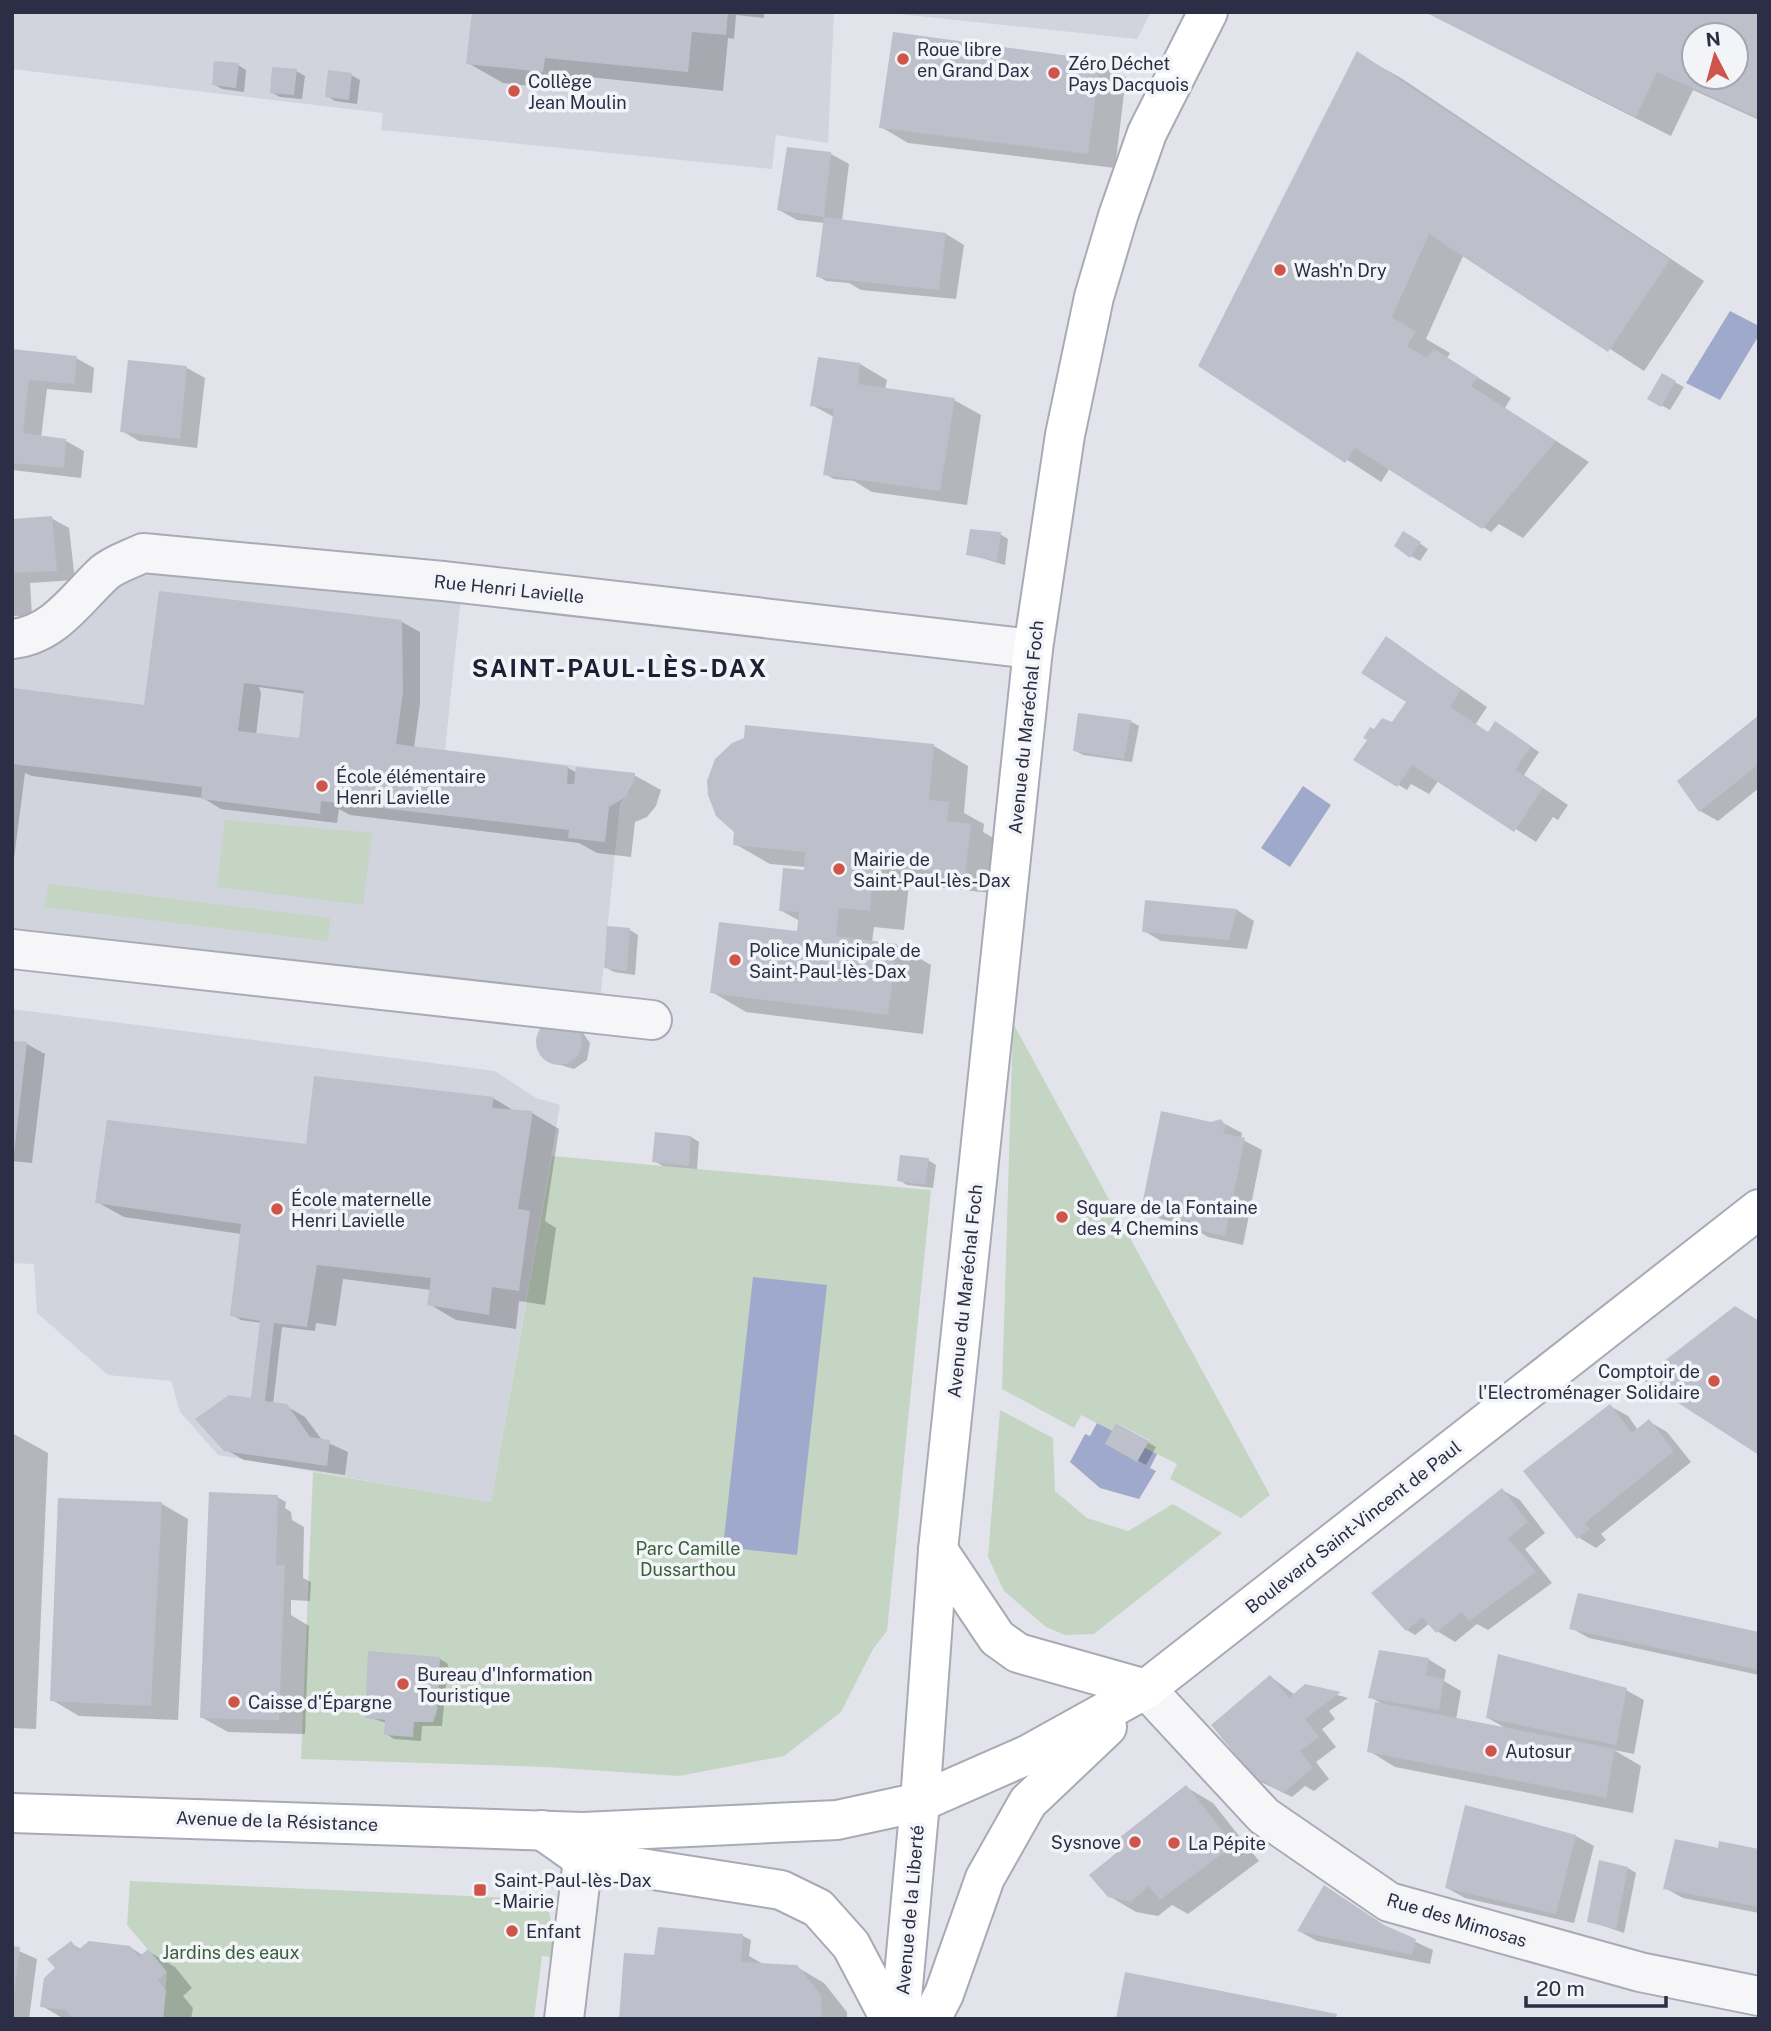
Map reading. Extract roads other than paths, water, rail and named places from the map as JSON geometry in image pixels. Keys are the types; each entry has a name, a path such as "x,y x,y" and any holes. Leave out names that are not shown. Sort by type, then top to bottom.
{"main road":[{"name":"Avenue du Maréchal Foch","path":"920,1802 938,1550 1033,649 1065,435 1094,296 1146,133 1208,12"},
{"name":"Boulevard Saint-Vincent de Paul","path":"920,1802 1027,1755 1146,1689 1759,1209"},
{"path":"938,1550 997,1638 1018,1653 1146,1689"},
{"path":"932,2019 944,1994 985,1878 1028,1802 1146,1689"},
{"name":"Avenue de la Résistance","path":"583,1846 837,1820 920,1802"},
{"name":"Avenue de la Liberté","path":"900,2019 920,1802"},
{"name":"Avenue de la Résistance","path":"12,1813 542,1830 583,1846 781,1890 818,1908 851,1945 890,2019"}],"street":[{"name":"Rue Henri Lavielle","path":"12,639 34,636 72,608 106,571 143,553 443,581 1033,649"},
{"path":"12,948 652,1020"},
{"name":"Rue des Mimosas","path":"1146,1689 1264,1815 1389,1902 1640,1972 1759,1996"},
{"path":"564,2019 583,1846"}],"water":[{"path":"1730,311 1759,326 1759,335 1720,400 1686,383"},
{"path":"1303,786 1331,805 1290,867 1261,848"},
{"path":"753,1277 827,1285 797,1555 723,1547"},
{"path":"1097,1423 1157,1454 1150,1468 1156,1471 1139,1499 1100,1488 1070,1462 1085,1434 1090,1436"}],"place":[{"name":"Roue libre en Grand Dax","path":"903,59"},
{"name":"Zéro Déchet Pays Dacquois","path":"1054,73"},
{"name":"Collège Jean Moulin","path":"514,91"},
{"name":"Wash'n Dry","path":"1280,270"},
{"name":"École élémentaire Henri Lavielle","path":"322,786"},
{"name":"Mairie de Saint-Paul-lès-Dax","path":"839,869"},
{"name":"Police Municipale de Saint-Paul-lès-Dax","path":"735,960"},
{"name":"École maternelle Henri Lavielle","path":"277,1209"},
{"name":"Square de la Fontaine des 4 Chemins","path":"1062,1217"},
{"name":"Comptoir de l'Electroménager Solidaire","path":"1714,1381"},
{"name":"Bureau d'Information Touristique","path":"403,1684"},
{"name":"Caisse d'Épargne","path":"234,1702"},
{"name":"Autosur","path":"1491,1751"},
{"name":"Sysnove","path":"1135,1842"},
{"name":"La Pépite","path":"1174,1843"},
{"name":"Saint-Paul-lès-Dax - Mairie","path":"480,1890"},
{"name":"Enfant","path":"512,1931"}],"district":[{"name":"SAINT-PAUL-LÈS-DAX","path":"620,668"}],"park label":[{"name":"Parc Camille Dussarthou","path":"688,1558"},
{"name":"Jardins des eaux","path":"231,1952"}]}
